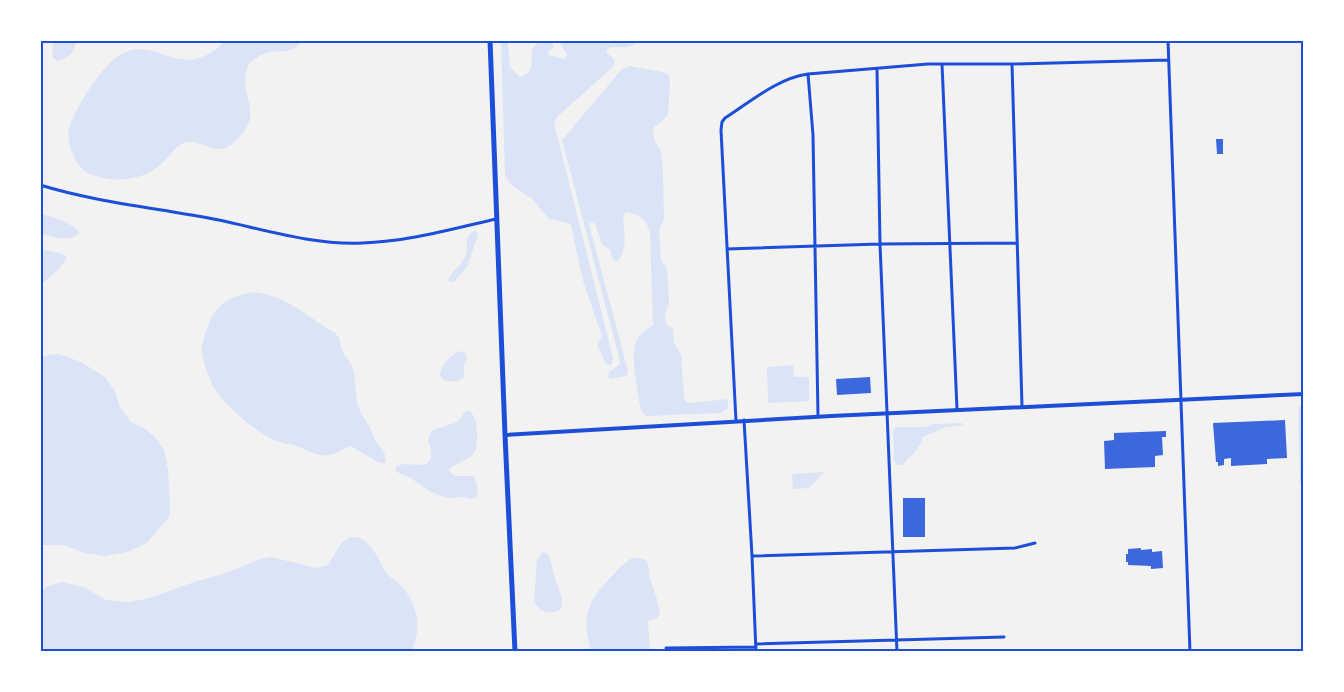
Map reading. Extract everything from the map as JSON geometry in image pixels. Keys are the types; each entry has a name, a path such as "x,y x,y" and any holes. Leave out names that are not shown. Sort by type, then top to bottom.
{"highway":[{"path":"490,40 515,651"}],"street":[{"path":"1167,40 1190,651"},
{"path":"736,421 721,130 725,118 785,81 808,74 942,64 1168,60"},
{"path":"942,64 957,409"},
{"path":"1012,64 1022,406"},
{"path":"877,68 880,244 897,651"},
{"path":"808,74 813,135 818,416"},
{"path":"40,185 103,201 197,216 305,239 336,243 388,241 496,219"},
{"path":"727,249 949,242 1017,243"},
{"path":"505,435 818,416 1304,394"},
{"path":"744,420 756,648"},
{"path":"752,556 1015,548 1035,543"},
{"path":"666,648 756,648 1004,637"}],"shaded area":[{"path":"54,40 77,41 71,54 58,61 53,58"},
{"path":"223,40 303,41 287,51 267,53 249,63 245,81 250,120 243,133 232,144 219,149 192,142 184,143 155,169 132,179 104,178 82,169 70,148 70,125 86,94 111,62 128,51 139,49 188,60 210,53"},
{"path":"501,41 508,41 510,67 520,77 531,68 532,51 534,46 540,43 550,41 554,47 548,55 565,59 567,54 561,45 566,41 638,41 630,47 613,47 606,50 615,60 613,67 557,117 554,123 613,358 612,364 606,364 597,345 602,336 583,281 571,225 549,219 533,200 510,184 505,175"},
{"path":"629,66 669,75 668,115 653,130 654,139 661,151 663,172 664,219 659,231 661,259 667,270 668,278 669,304 665,314 666,323 673,329 674,343 681,355 686,402 728,399 728,408 721,413 646,416 641,411 635,375 634,347 637,338 653,325 650,233 642,218 627,212 623,216 624,245 618,261 613,260 610,250 602,244 595,224 592,222 589,224 628,371 626,376 610,379 608,376 620,361 562,140 622,69"},
{"path":"41,214 57,218 80,233 66,239 41,234"},
{"path":"477,231 478,235 467,267 455,281 448,281 463,260 468,236"},
{"path":"41,249 63,254 67,258 58,270 41,285"},
{"path":"252,292 286,302 337,335 343,352 353,369 360,411 384,452 385,463 380,463 350,446 324,455 276,441 250,424 217,392 202,353 208,326 215,312 224,303"},
{"path":"460,351 464,352 467,358 464,365 464,377 454,382 443,380 440,372 444,365 449,358"},
{"path":"59,354 81,362 105,377 115,391 120,407 131,422 154,436 164,450 168,470 169,517 148,542 128,552 104,556 84,553 64,545 41,545 41,358"},
{"path":"793,365 794,377 809,377 809,401 768,403 767,367"},
{"path":"1298,407 1303,407 1303,484 1300,483"},
{"path":"466,411 470,411 476,421 476,449 470,458 448,470 455,476 473,476 477,485 475,498 450,498 439,495 395,470 397,466 404,464 425,465 431,456 428,441 431,431 457,422"},
{"path":"962,423 963,425 946,427 921,438 923,440 903,465 894,461 893,430 897,427"},
{"path":"824,472 809,488 793,489 792,474"},
{"path":"351,537 360,538 368,543 385,571 403,587 413,604 417,620 417,636 411,651 41,651 41,591 46,587 61,582 84,587 106,600 128,602 150,598 226,573 260,559 271,557 317,568 328,565 342,542"},
{"path":"542,553 546,553 550,558 562,598 561,608 556,611 545,611 534,602 537,560"},
{"path":"634,557 646,560 648,563 660,614 657,618 648,621 650,651 591,651 587,620 591,604 609,579"}],"building":[{"path":"1216,139 1223,139 1223,154 1217,154"},
{"path":"870,377 871,393 837,395 836,379"},
{"path":"1285,420 1287,458 1267,459 1267,464 1231,466 1231,458 1224,459 1224,465 1218,466 1213,423"},
{"path":"1166,431 1166,437 1162,437 1163,455 1155,456 1155,467 1105,469 1104,441 1114,440 1114,433"},
{"path":"903,498 925,498 925,537 903,537"},
{"path":"1141,548 1141,550 1152,549 1152,552 1162,551 1163,568 1151,569 1151,566 1128,565 1126,554 1128,554 1128,549"}]}
